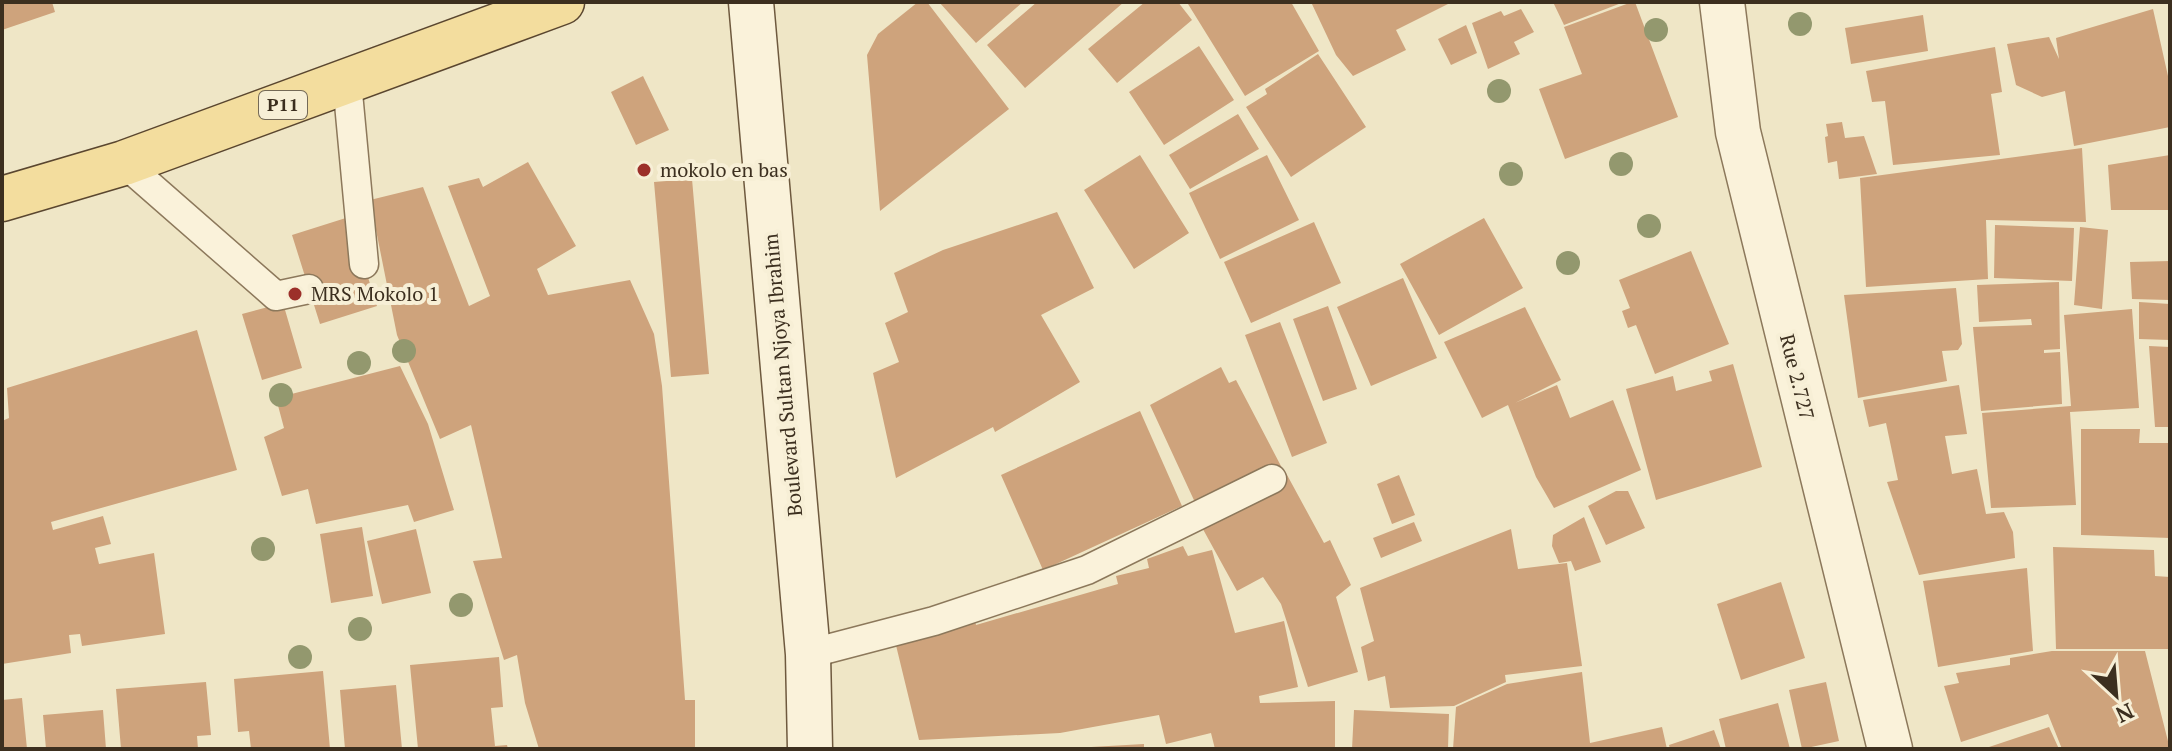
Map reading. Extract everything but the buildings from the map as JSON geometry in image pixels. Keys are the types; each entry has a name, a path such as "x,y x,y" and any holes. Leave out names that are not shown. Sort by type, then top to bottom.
{"main road":[{"name":"P11","path":"2,199 124,163 562,2"}],"street":[{"name":"Boulevard Sultan Njoya Ibrahim","path":"751,2 808,654 810,749"},
{"name":"Rue 2.727","path":"1722,2 1738,132 1890,749"}],"lane":[{"path":"347,82 364,264"},
{"path":"124,163 276,296 309,289"},
{"path":"808,654 934,621 1087,570 1272,479"}],"place":[{"name":"mokolo en bas","path":"644,170"},
{"name":"MRS Mokolo 1","path":"295,294"}]}
